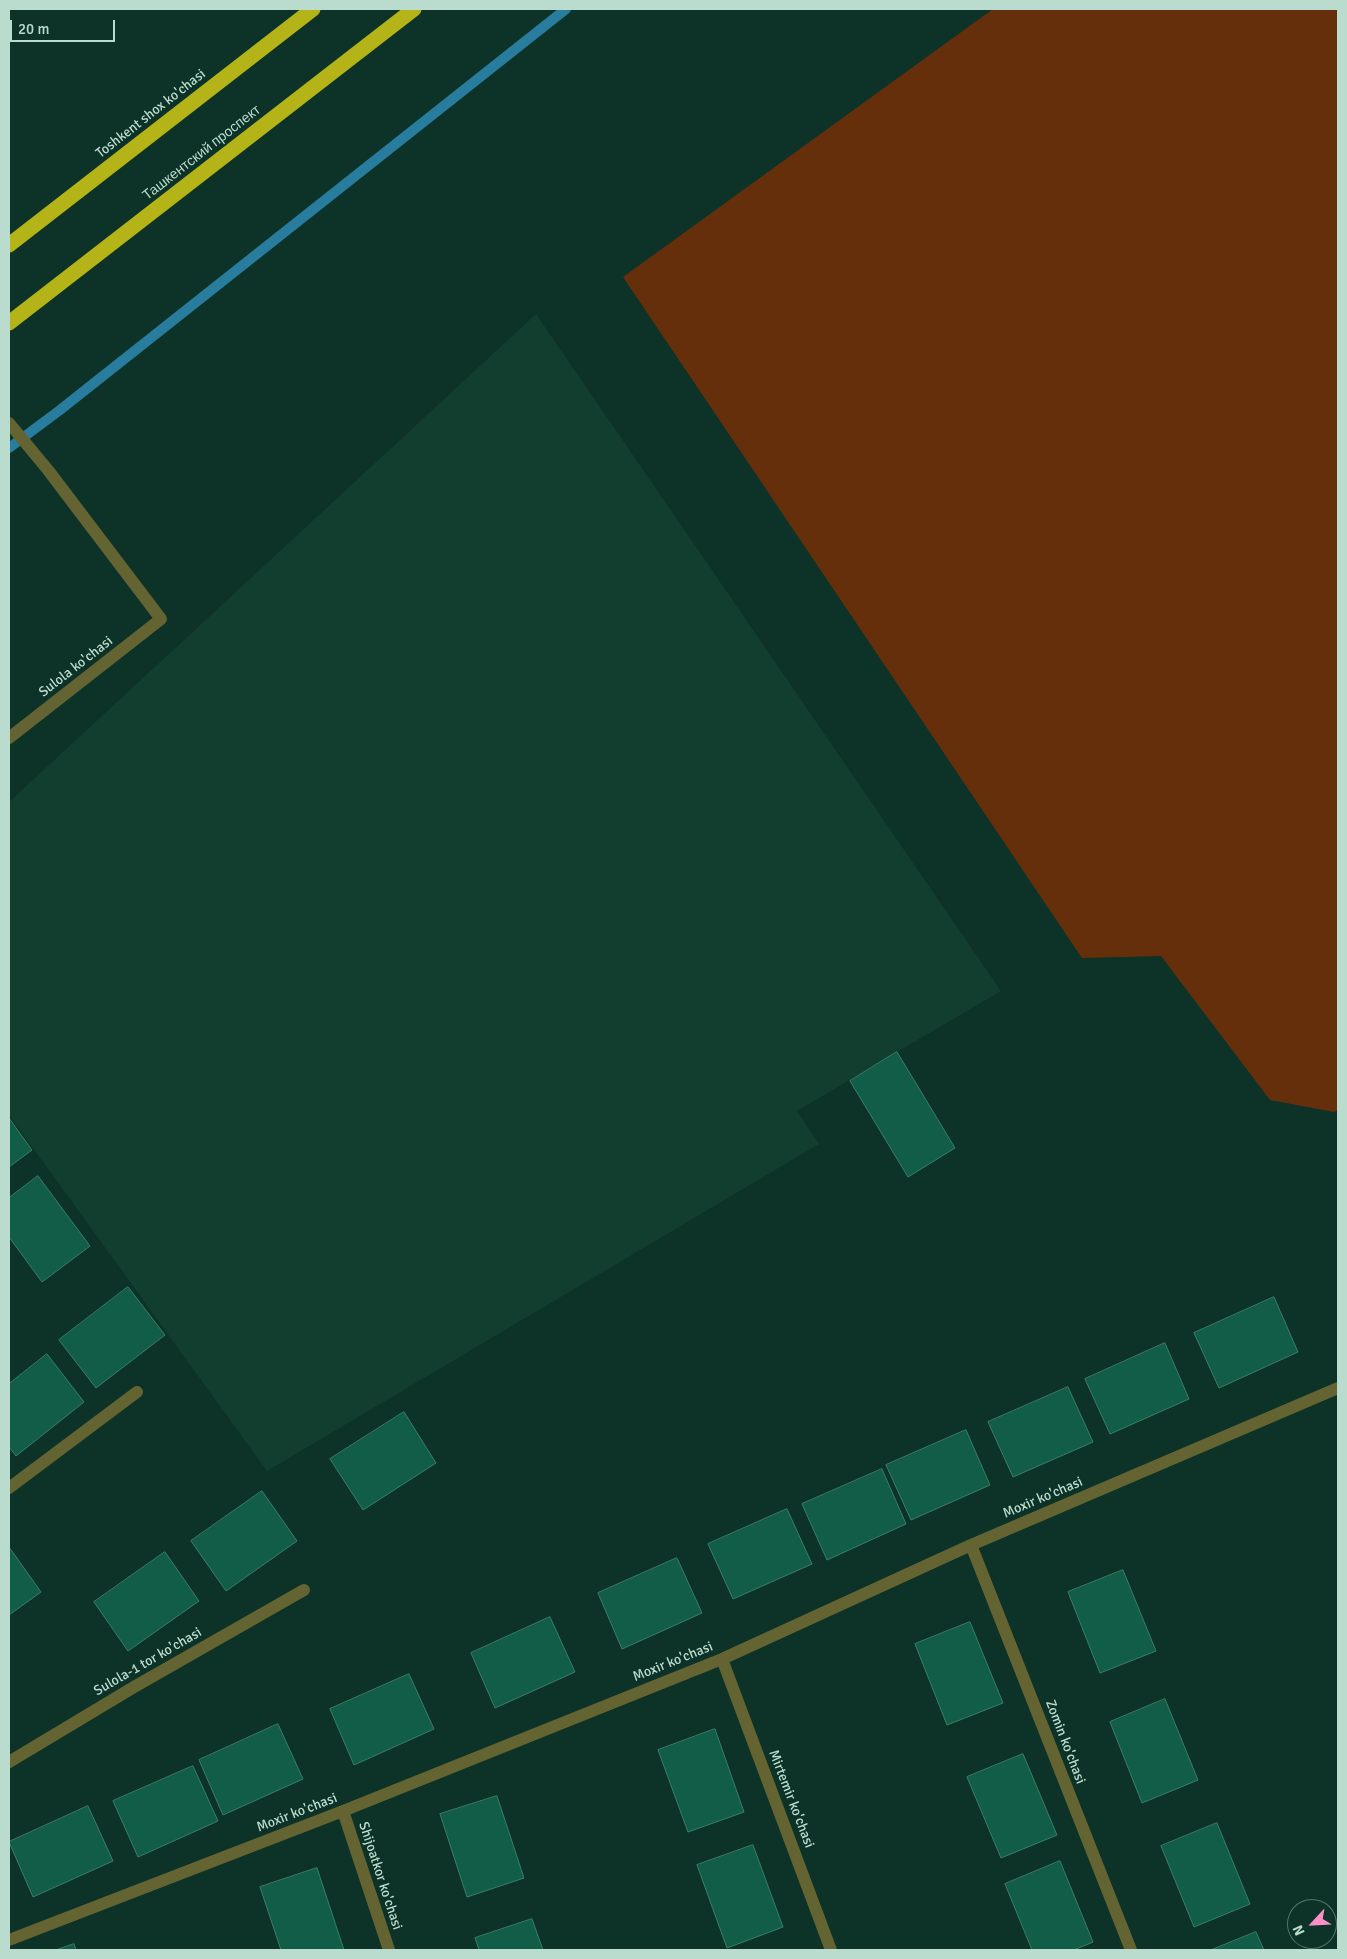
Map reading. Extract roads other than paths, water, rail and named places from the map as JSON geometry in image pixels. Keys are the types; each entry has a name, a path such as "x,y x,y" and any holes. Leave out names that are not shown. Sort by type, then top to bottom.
{"highway":[{"name":"Toshkent shox ko'chasi","path":"9,245 313,9"},
{"name":"Ташкентский проспект","path":"9,323 414,9"}],"street":[{"name":"Sulola ko'chasi","path":"9,423 48,470 161,619 9,738"},
{"name":"Moxir ko'chasi","path":"9,1940 343,1811 722,1659 971,1545 1338,1388"},
{"path":"9,1488 137,1392"},
{"name":"Zomin ko'chasi","path":"971,1545 1131,1950"},
{"name":"Sulola-1 tor ko'chasi","path":"9,1762 143,1682 304,1590"},
{"name":"Mirtemir ko'chasi","path":"722,1659 831,1950"},
{"name":"Shijoatkor ko'chasi","path":"343,1811 389,1950"}],"waterway":[{"path":"9,448 60,410 566,9"}]}
